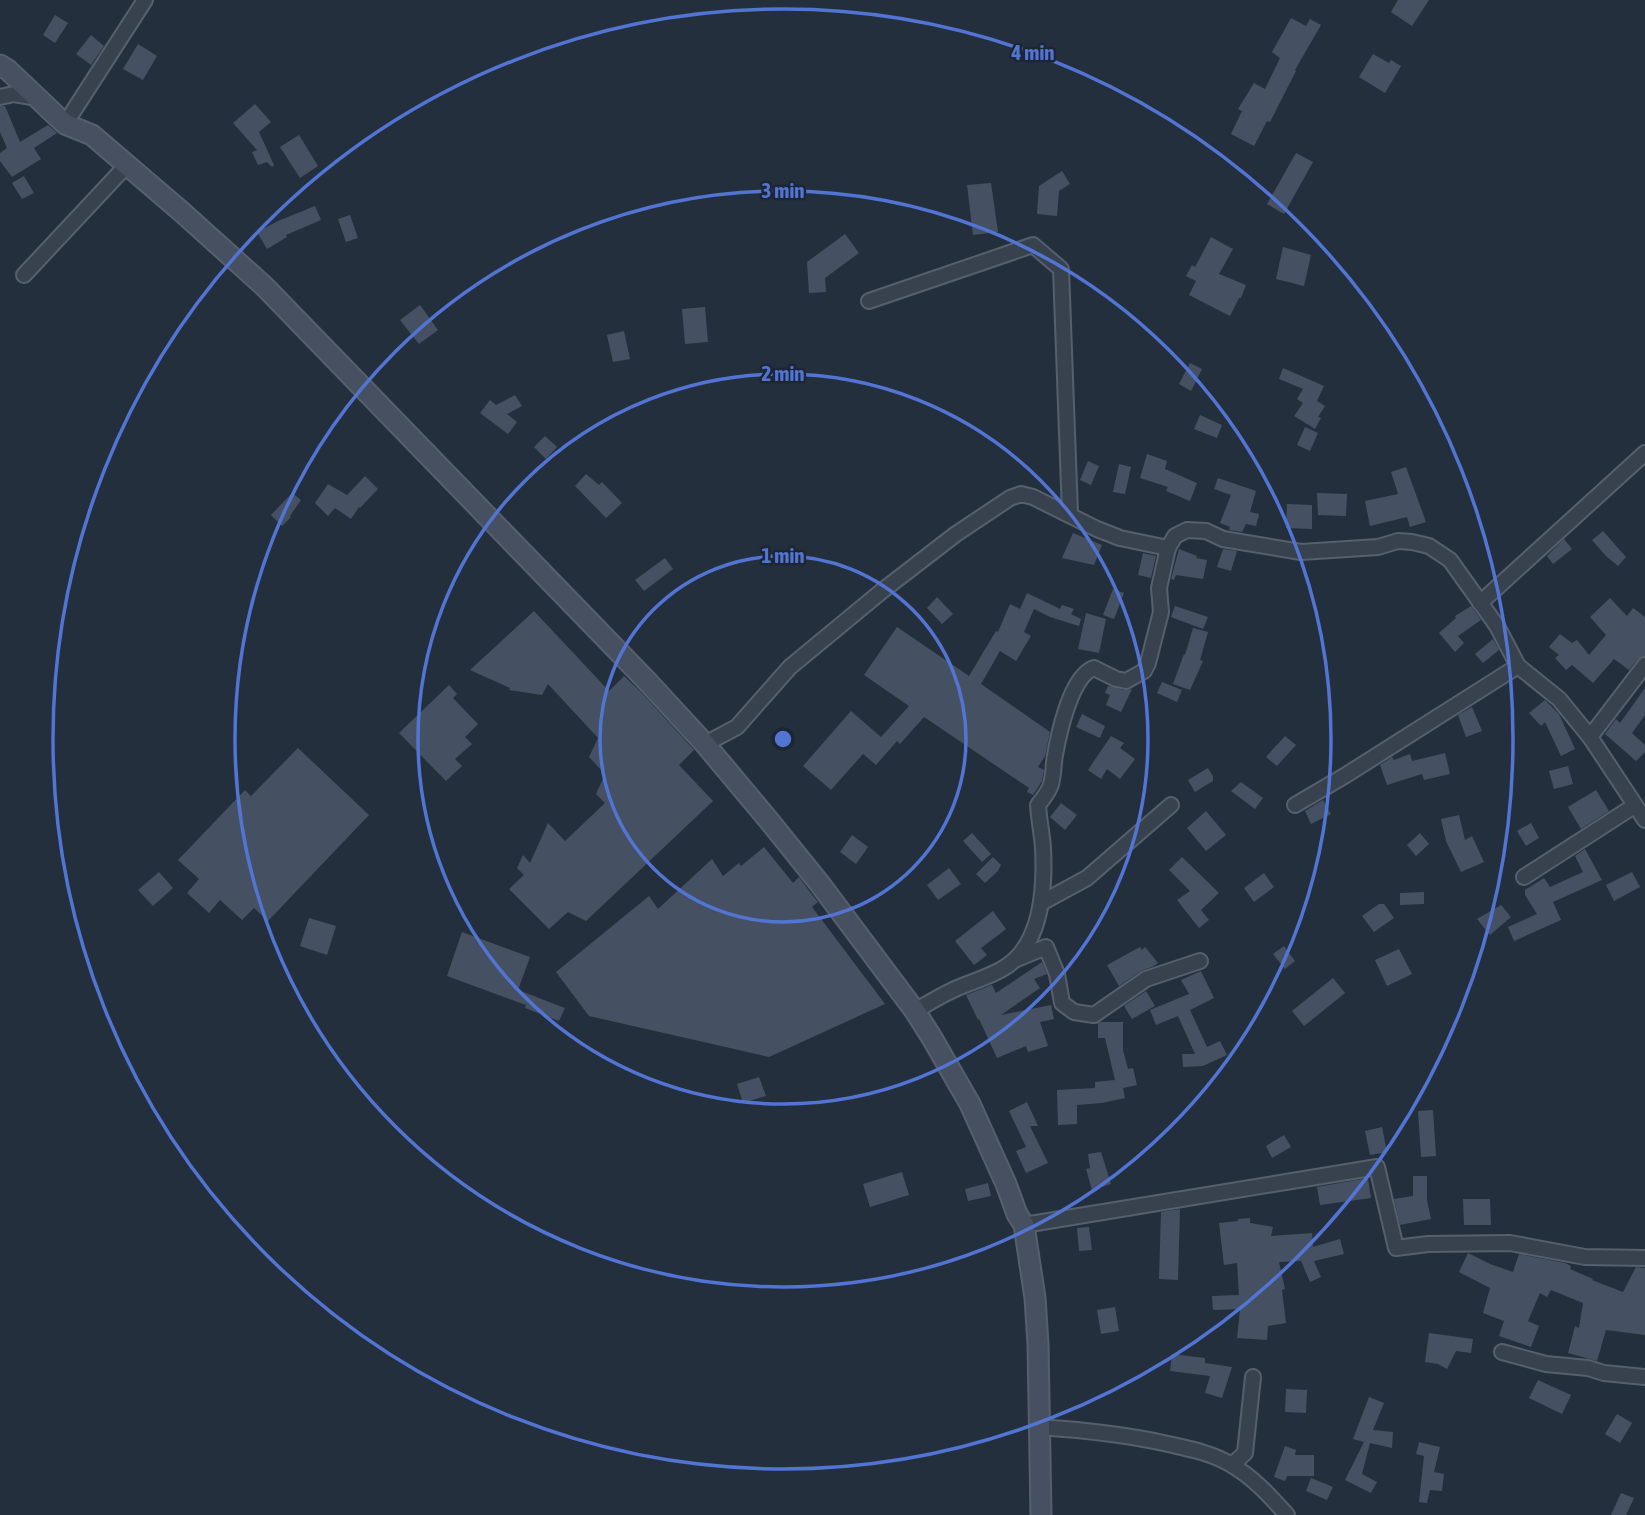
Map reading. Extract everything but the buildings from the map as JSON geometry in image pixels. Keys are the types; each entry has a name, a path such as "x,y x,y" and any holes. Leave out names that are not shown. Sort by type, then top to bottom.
{"street":[{"path":"65,124 145,0"},
{"path":"0,65 65,124 92,135 219,244 305,327 705,744 820,884 915,1011 970,1104 1024,1225 1035,1298 1041,1515"},
{"path":"0,97 14,94 38,98"},
{"path":"24,275 127,165"},
{"path":"869,300 1033,245 1060,269 1070,514"},
{"path":"1480,603 1645,453"},
{"path":"705,744 737,727 790,667 881,591 956,534 1010,498 1021,494 1033,496 1120,538 1168,548"},
{"path":"1016,960 1024,949 1039,914 1043,847 1038,805 1050,787 1055,754 1070,699 1078,684 1089,670 1094,668 1126,681 1144,671 1161,612 1159,588 1168,548 1175,536 1186,530 1206,531 1223,539 1301,552 1378,547 1398,541 1429,546 1450,560 1497,626 1518,666 1559,699 1590,737 1645,820"},
{"path":"1590,737 1645,665"},
{"path":"1295,805 1518,666"},
{"path":"1041,903 1087,878 1171,805"},
{"path":"1524,877 1634,806"},
{"path":"915,1011 953,990 1046,947 1057,974 1062,1003 1074,1012 1094,1015 1146,979 1200,961"},
{"path":"1024,1225 1377,1167 1396,1248 1428,1244 1510,1243 1585,1257 1645,1258"},
{"path":"1502,1352 1546,1364 1645,1377"},
{"path":"1232,1465 1245,1453 1253,1377"},
{"path":"1039,1427 1131,1436 1202,1452 1249,1476 1287,1515"}]}
